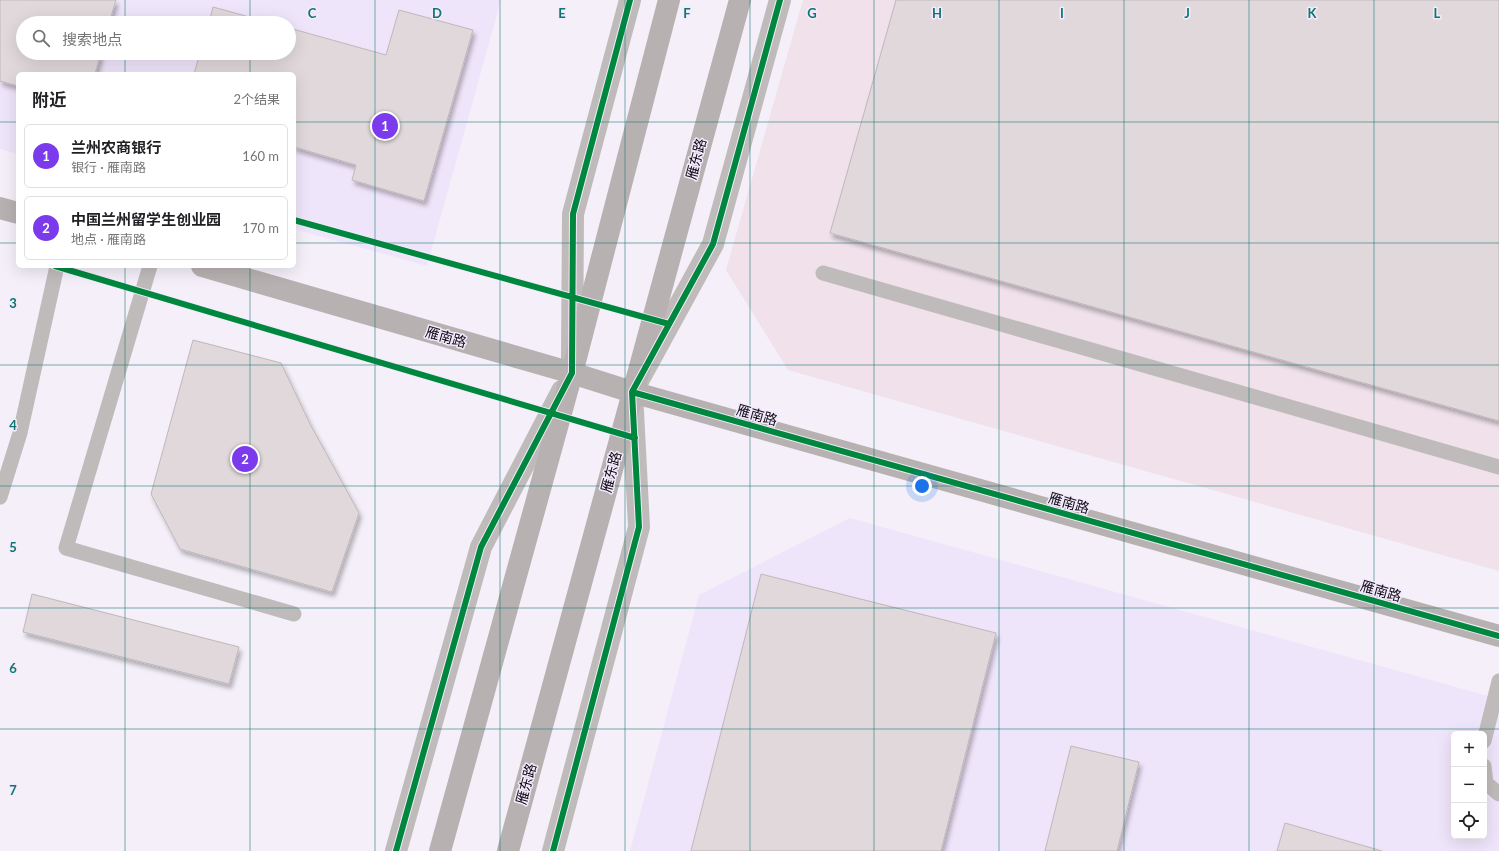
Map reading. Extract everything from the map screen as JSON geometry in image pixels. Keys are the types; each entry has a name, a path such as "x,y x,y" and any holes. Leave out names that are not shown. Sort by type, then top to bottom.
{"main road":[{"path":"440,851 572,373 669,0"},
{"name":"雁东路","path":"508,851 740,0"},
{"path":"0,208 16,212"},
{"name":"雁南路","path":"209,268 572,373 632,392 1499,636"}],"street":[{"path":"396,851 481,547 572,373 573,214 630,0"},
{"path":"553,851 639,527 632,392 713,244 780,0"}],"lane":[{"path":"0,497 20,434 57,268"},
{"path":"149,268 66,548 294,614"},
{"path":"823,273 1499,467"},
{"path":"1486,731 1499,681"},
{"path":"1484,767 1486,783 1499,794"}],"shaded area":[{"path":"0,0 501,0 427,266 296,230 296,72 16,72 16,153 0,149"},
{"path":"803,0 1499,0 1499,571 788,370 726,270"},
{"path":"850,518 1499,699 1499,851 630,851 699,595"}],"building":[{"path":"0,0 116,0 111,16 16,16 16,60 99,60 96,72 16,72 16,85 0,81"},
{"path":"896,0 1499,0 1499,421 830,233"},
{"path":"213,7 246,16 211,16"},
{"path":"399,10 473,30 424,201 352,180 356,165 296,148 296,72 195,72 198,60 296,60 296,30 386,55"},
{"path":"193,340 281,363 310,424 359,513 332,592 180,549 151,494"},
{"path":"761,574 996,633 941,851 691,851"},
{"path":"32,594 239,647 229,684 23,632"},
{"path":"1071,746 1139,762 1117,851 1045,851"},
{"path":"1285,823 1382,851 1277,851"}],"cycle path":[{"path":"396,851 481,547 572,373 573,214 630,0"},
{"path":"553,851 639,527 632,392 713,244 780,0"},
{"path":"296,221 669,324"},
{"path":"62,268 635,438"},
{"path":"632,392 1499,636"}],"place":[{"name":"兰州农商银行","path":"385,126"},
{"name":"中国兰州留学生创业园","path":"245,459"}]}
